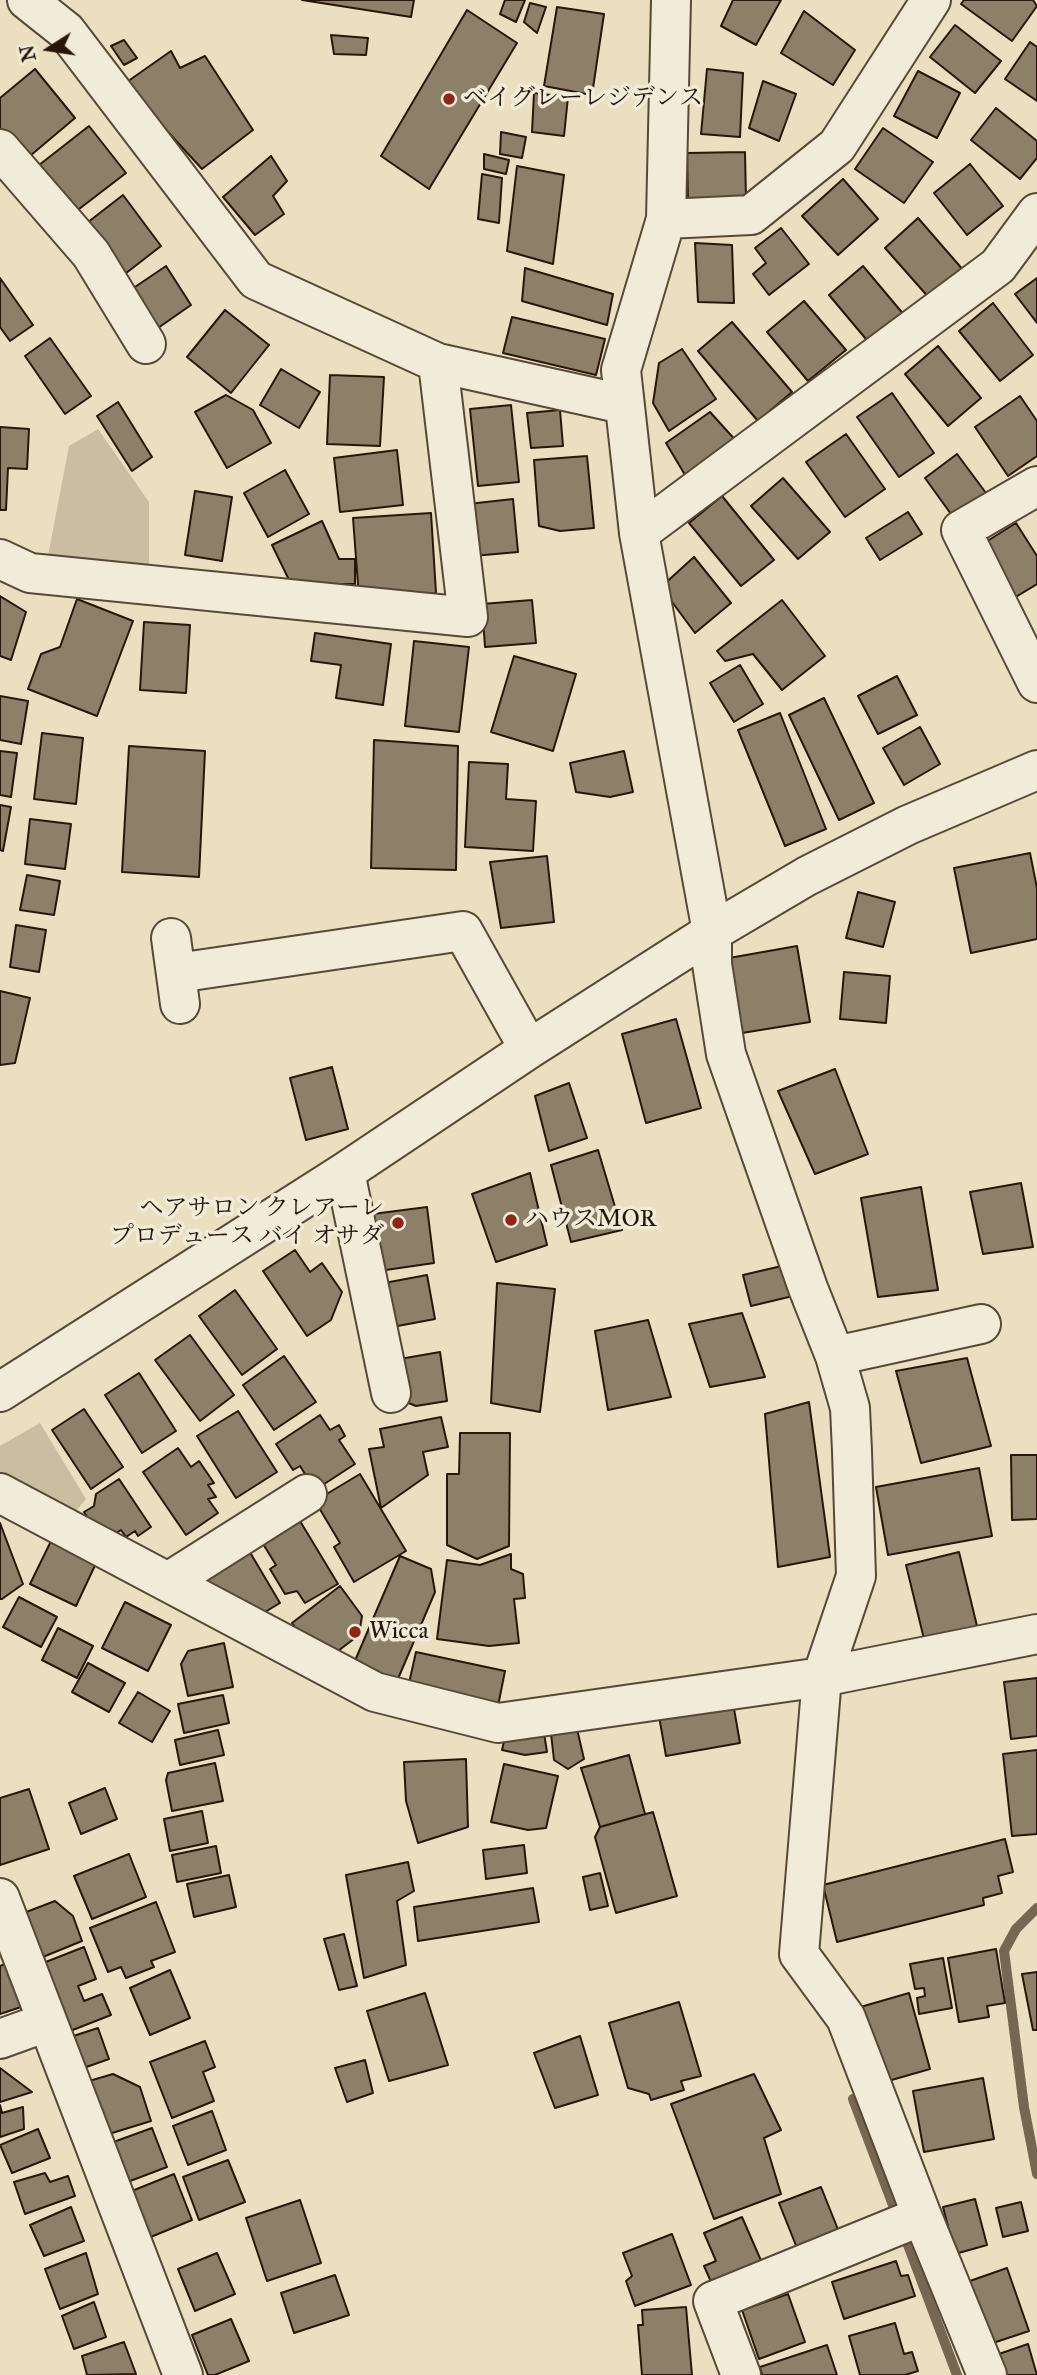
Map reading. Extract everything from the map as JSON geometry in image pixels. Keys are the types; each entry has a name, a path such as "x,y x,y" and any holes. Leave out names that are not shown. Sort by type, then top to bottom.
{"street":[{"path":"27,0 69,15 256,280 439,363 623,404"},
{"path":"671,0 666,219 621,370 639,533 712,932 712,964 726,1054 835,1356 850,1408 856,1576 822,1677 799,1954 846,2018 906,2223 972,2371"},
{"path":"666,219 751,215 837,146 931,0"},
{"path":"0,149 91,254 146,344"},
{"path":"639,533 998,266 1037,213"},
{"path":"0,559 30,573 468,617 439,363"},
{"path":"1037,486 961,530 1037,683"},
{"path":"0,1392 345,1172 529,1049 712,932 807,876 908,825 1037,770"},
{"path":"176,971 463,931 529,1049"},
{"path":"345,1172 391,1393"},
{"path":"835,1356 981,1324"},
{"path":"0,1493 375,1692 498,1723 822,1677 1037,1634"},
{"path":"168,1582 307,1494"},
{"path":"0,1898 183,2375"},
{"path":"0,2039 47,2022"},
{"path":"741,2375 712,2301 906,2223"}],"shaded area":[{"path":"98,429 149,502 149,575 47,561 69,446"},
{"path":"40,1423 86,1499 71,1517 0,1484 0,1446"}],"building":[{"path":"302,0 414,0 411,17"},
{"path":"505,0 525,0 516,22 500,14"},
{"path":"733,0 781,0 756,45 721,26"},
{"path":"964,0 1033,0 1037,6 1012,41 961,4"},
{"path":"530,3 546,7 537,33 524,22"},
{"path":"557,7 604,14 592,95 544,86"},
{"name":"ベイグレーレジデンス","path":"467,10 517,43 429,189 381,156"},
{"path":"804,11 855,50 833,85 781,53"},
{"path":"955,25 1001,61 975,93 930,57"},
{"path":"331,35 368,38 366,55 334,54"},
{"path":"124,40 137,58 124,65 111,46"},
{"path":"1030,42 1037,47 1037,101 1005,79"},
{"path":"171,51 180,68 205,56 253,130 202,169 124,84"},
{"path":"35,69 75,118 24,161 0,131 0,98"},
{"path":"707,69 743,73 740,137 701,134"},
{"path":"918,71 960,93 937,138 894,116"},
{"path":"763,81 796,94 779,141 749,128"},
{"path":"534,93 568,97 564,136 532,132"},
{"path":"996,108 1037,141 1037,158 1020,179 971,140"},
{"path":"89,126 126,173 70,216 34,169"},
{"path":"883,128 933,162 904,203 855,169"},
{"path":"501,132 526,137 522,158 500,154"},
{"path":"745,152 746,200 688,202 687,153"},
{"path":"484,154 509,160 506,174 484,169"},
{"path":"271,156 287,181 273,196 284,214 255,235 223,197"},
{"path":"970,164 1003,206 967,235 934,193"},
{"path":"517,166 564,175 553,264 507,251"},
{"path":"482,174 502,178 499,223 478,219"},
{"path":"843,179 878,219 838,255 802,216"},
{"path":"123,195 161,246 121,277 83,226"},
{"path":"918,218 964,271 931,300 885,248"},
{"path":"781,228 809,264 769,295 753,274 766,263 755,248"},
{"path":"695,243 732,245 734,303 698,302"},
{"path":"166,266 191,305 158,328 132,289"},
{"path":"863,266 905,316 871,345 829,295"},
{"path":"525,268 613,294 607,325 522,301"},
{"path":"0,278 33,325 10,341 0,327"},
{"path":"1037,278 1037,323 1015,294"},
{"path":"804,301 846,350 808,381 767,332"},
{"path":"993,303 1033,355 1000,381 959,331"},
{"path":"225,310 269,345 231,393 187,357"},
{"path":"512,317 605,339 596,375 503,353"},
{"path":"732,322 792,392 758,421 698,351"},
{"path":"50,338 91,396 65,414 25,356"},
{"path":"938,346 981,398 948,426 905,374"},
{"path":"682,349 716,399 669,431 653,403 659,363"},
{"path":"281,369 320,392 299,428 260,405"},
{"path":"330,375 384,377 380,446 327,444"},
{"path":"892,393 934,453 899,477 857,417"},
{"path":"226,395 253,410 271,443 227,468 195,412"},
{"path":"1020,396 1037,421 1037,456 1008,476 975,427"},
{"path":"118,402 152,457 132,471 97,416"},
{"path":"511,405 519,482 478,486 470,409"},
{"path":"560,410 563,446 531,448 527,413"},
{"path":"710,412 738,443 688,480 666,443"},
{"path":"0,427 29,429 27,469 8,468 6,510 0,510"},
{"path":"846,434 885,489 845,517 806,462"},
{"path":"397,450 403,505 340,512 334,458"},
{"path":"957,454 989,497 956,521 925,478"},
{"path":"587,456 594,528 560,531 539,526 534,460"},
{"path":"285,470 309,514 268,537 244,493"},
{"path":"783,478 830,532 798,559 751,506"},
{"path":"195,491 232,497 222,561 185,555"},
{"path":"722,496 774,560 741,586 689,523"},
{"path":"513,499 518,552 473,556 468,504"},
{"path":"908,512 922,534 880,560 866,538"},
{"path":"431,513 436,593 359,598 353,518"},
{"path":"322,521 339,559 355,559 355,584 291,584 272,545"},
{"path":"1016,523 1037,556 1037,584 1014,598 981,545"},
{"path":"694,557 731,603 695,633 661,587"},
{"path":"0,596 26,612 11,660 0,656"},
{"path":"77,599 133,621 97,716 28,689 41,654 60,647"},
{"path":"532,600 536,643 485,647 482,604"},
{"path":"782,600 825,656 782,690 753,654 725,661 717,651"},
{"path":"144,622 190,625 186,693 140,690"},
{"path":"315,633 391,644 383,705 336,698 341,665 311,661"},
{"path":"414,641 469,647 459,732 405,726"},
{"path":"514,656 576,674 553,751 491,732"},
{"path":"740,665 763,704 734,722 710,683"},
{"path":"897,676 917,715 878,734 858,696"},
{"path":"0,696 28,701 21,744 0,740"},
{"path":"824,698 874,803 839,820 789,715"},
{"path":"780,713 826,829 785,846 738,730"},
{"path":"920,727 940,764 904,785 883,748"},
{"path":"42,733 83,738 76,804 34,799"},
{"path":"374,740 458,746 456,870 371,868"},
{"path":"129,746 205,751 199,877 122,872"},
{"path":"0,751 17,753 11,797 0,795"},
{"path":"624,751 633,792 610,797 576,792 570,763"},
{"path":"469,762 508,764 506,799 536,801 533,851 465,847"},
{"path":"0,805 11,807 3,851 0,850"},
{"path":"30,819 71,824 65,869 25,864"},
{"path":"1030,853 1037,888 1037,939 971,953 954,868"},
{"path":"547,856 554,922 501,928 490,862"},
{"path":"27,875 60,881 54,915 20,910"},
{"path":"858,892 895,902 883,947 846,938"},
{"path":"16,925 46,930 39,972 10,967"},
{"path":"797,946 810,1022 742,1033 729,958"},
{"path":"844,972 890,976 886,1023 840,1019"},
{"path":"0,991 30,998 15,1063 0,1065"},
{"path":"676,1019 701,1108 646,1123 622,1034"},
{"path":"332,1067 348,1129 306,1140 290,1078"},
{"path":"835,1069 868,1154 815,1174 778,1091"},
{"path":"569,1083 587,1138 549,1151 535,1096"},
{"path":"598,1150 622,1230 571,1242 551,1165"},
{"name":"ハウスMOR","path":"530,1173 547,1245 496,1262 472,1194"},
{"path":"1021,1183 1033,1247 983,1254 970,1192"},
{"path":"921,1187 938,1290 878,1297 861,1198"},
{"path":"427,1207 434,1263 372,1272 365,1215"},
{"path":"295,1250 310,1272 322,1263 342,1292 331,1320 307,1336 263,1271"},
{"path":"786,1265 793,1296 751,1306 743,1275"},
{"path":"427,1275 435,1319 387,1328 379,1284"},
{"path":"497,1283 555,1289 540,1412 491,1403"},
{"path":"235,1290 277,1349 242,1375 199,1316"},
{"path":"742,1313 765,1377 710,1387 689,1324"},
{"path":"648,1320 671,1397 608,1410 595,1331"},
{"path":"190,1335 234,1395 200,1421 155,1360"},
{"path":"440,1352 447,1401 416,1406 401,1400 394,1360"},
{"path":"284,1356 316,1402 274,1430 243,1385"},
{"path":"967,1358 991,1446 921,1463 896,1371"},
{"path":"139,1373 176,1431 142,1453 105,1395"},
{"path":"809,1402 830,1557 778,1567 765,1414"},
{"path":"84,1409 123,1467 91,1489 52,1430"},
{"path":"238,1411 277,1472 236,1498 197,1436"},
{"path":"320,1415 330,1430 339,1425 345,1436 339,1440 355,1464 315,1490 300,1466 293,1470 276,1444"},
{"path":"441,1417 448,1447 423,1452 428,1475 381,1508 369,1449 384,1447 380,1429"},
{"path":"460,1433 510,1433 509,1546 477,1559 447,1545 447,1474 459,1474"},
{"path":"178,1448 191,1467 199,1461 214,1483 208,1485 216,1497 208,1499 218,1513 186,1535 143,1472"},
{"path":"1011,1455 1037,1455 1037,1519 1012,1520"},
{"path":"979,1468 992,1536 888,1555 876,1487"},
{"path":"360,1474 406,1551 354,1582 334,1547 340,1543 315,1501"},
{"path":"119,1479 151,1527 138,1536 135,1531 126,1537 121,1530 110,1537 103,1526 96,1531 84,1512 94,1506 96,1494"},
{"path":"297,1516 338,1584 305,1603 297,1591 285,1594 270,1569 276,1565 260,1539"},
{"path":"0,1523 23,1584 2,1599 0,1599"},
{"path":"53,1537 98,1559 76,1606 30,1584"},
{"path":"248,1549 280,1603 255,1618 201,1577"},
{"path":"959,1552 977,1626 924,1639 906,1565"},
{"path":"511,1554 511,1569 523,1574 525,1598 514,1599 519,1643 489,1646 437,1639 447,1560 480,1565"},
{"path":"400,1556 431,1569 435,1592 397,1681 354,1663"},
{"path":"340,1586 362,1616 359,1635 330,1657 313,1650 292,1623"},
{"path":"19,1597 57,1617 41,1647 3,1627"},
{"path":"125,1602 171,1625 148,1671 102,1648"},
{"path":"58,1628 93,1646 77,1678 42,1660"},
{"path":"224,1643 233,1687 188,1696 181,1664 188,1651"},
{"path":"416,1652 505,1671 497,1711 407,1692"},
{"path":"88,1663 125,1683 109,1712 72,1692"},
{"path":"1037,1678 1037,1736 1011,1739 1004,1682"},
{"path":"138,1692 170,1711 152,1742 119,1723"},
{"path":"223,1695 229,1723 184,1733 178,1704"},
{"path":"733,1703 740,1743 666,1756 659,1716"},
{"path":"550,1725 577,1729 584,1759 568,1769 554,1760"},
{"path":"543,1727 547,1752 525,1755 502,1750 506,1733"},
{"path":"218,1730 224,1755 180,1765 175,1740"},
{"path":"1037,1750 1037,1834 1012,1836 1003,1754"},
{"path":"629,1755 645,1814 600,1827 581,1768"},
{"path":"466,1759 468,1827 418,1843 406,1801 404,1762"},
{"path":"215,1763 223,1801 172,1811 166,1780 168,1773"},
{"path":"504,1764 558,1776 546,1828 528,1830 491,1822"},
{"path":"105,1788 117,1819 81,1834 69,1803"},
{"path":"29,1789 49,1849 0,1865 0,1798"},
{"path":"202,1811 208,1843 170,1851 164,1819"},
{"path":"653,1812 677,1896 616,1913 595,1837 600,1827"},
{"path":"1005,1839 1013,1872 998,1876 1002,1893 983,1898 984,1905 837,1942 823,1885"},
{"path":"524,1845 527,1873 486,1879 483,1850"},
{"path":"216,1846 221,1873 177,1882 172,1855"},
{"path":"129,1854 146,1897 92,1919 74,1876"},
{"path":"408,1862 414,1891 397,1901 406,1965 364,1978 346,1875"},
{"path":"600,1873 608,1906 590,1910 583,1877"},
{"path":"229,1875 236,1907 194,1917 187,1884"},
{"path":"533,1888 539,1922 418,1941 414,1907"},
{"path":"55,1901 73,1916 82,1941 33,1961 21,1914"},
{"path":"156,1902 175,1952 151,1961 154,1967 126,1978 121,1967 108,1972 90,1928"},
{"path":"344,1934 357,1986 339,1990 324,1939"},
{"path":"84,1947 96,1979 78,1986 84,2001 102,1994 111,2015 60,2035 33,1967"},
{"path":"996,1949 1005,2003 987,2006 989,2017 959,2022 948,1958"},
{"path":"943,1958 952,2008 919,2014 917,1998 925,1996 924,1988 915,1989 910,1964"},
{"path":"9,1962 27,2005 0,2014 0,1966"},
{"path":"170,1970 190,2018 150,2035 130,1988"},
{"path":"1037,1972 1037,2030 1033,2030 1022,1974"},
{"path":"425,1993 448,2065 389,2081 367,2011"},
{"path":"909,1993 930,2069 888,2081 878,2046 869,2049 857,2008"},
{"path":"679,2002 701,2076 681,2081 684,2090 651,2100 649,2094 628,2088 609,2023"},
{"path":"98,2028 109,2059 75,2071 64,2039"},
{"path":"580,2036 598,2095 555,2108 534,2053"},
{"path":"205,2041 215,2067 203,2072 214,2101 172,2118 150,2062"},
{"path":"365,2060 373,2093 347,2102 335,2068"},
{"path":"0,2068 32,2092 0,2102"},
{"path":"113,2074 140,2087 151,2121 96,2138 79,2084"},
{"path":"754,2074 781,2130 764,2138 781,2194 714,2219 671,2104"},
{"path":"983,2078 994,2139 924,2152 913,2091"},
{"path":"0,2105 2,2113 23,2107 24,2129 0,2137"},
{"path":"212,2111 226,2150 188,2165 173,2126"},
{"path":"152,2128 167,2167 117,2186 108,2144"},
{"path":"38,2129 50,2158 12,2173 0,2145"},
{"path":"228,2160 245,2202 199,2220 183,2177"},
{"path":"45,2173 50,2182 68,2176 75,2196 25,2214 14,2182"},
{"path":"174,2174 192,2220 141,2241 122,2195"},
{"path":"821,2187 841,2237 799,2253 779,2203"},
{"path":"975,2199 987,2245 955,2254 943,2207"},
{"path":"300,2200 321,2263 267,2281 246,2218"},
{"path":"1021,2202 1028,2231 1003,2237 996,2208"},
{"path":"71,2207 84,2241 44,2256 30,2225"},
{"path":"742,2217 766,2272 716,2293 704,2266 716,2261 704,2233"},
{"path":"672,2234 691,2285 635,2306 626,2281 632,2276 623,2253"},
{"path":"86,2253 98,2294 60,2309 45,2269"},
{"path":"217,2253 235,2294 195,2311 178,2269"},
{"path":"896,2261 901,2276 908,2275 915,2296 844,2319 832,2282"},
{"path":"1007,2268 1029,2331 990,2344 967,2282"},
{"path":"335,2275 349,2315 294,2333 281,2293"},
{"path":"788,2294 805,2342 759,2359 742,2310"},
{"path":"94,2302 106,2337 74,2349 62,2316"},
{"path":"686,2307 692,2375 642,2375 638,2325 643,2325 642,2310"},
{"path":"231,2319 249,2361 215,2375 208,2375 192,2335"},
{"path":"895,2323 904,2354 912,2352 918,2371 905,2375 860,2375 849,2336"},
{"path":"124,2342 136,2374 87,2375 82,2356"},
{"path":"1028,2344 1037,2375 999,2375 993,2356"},
{"path":"827,2345 837,2375 762,2375 760,2367"}],"waterway":[{"path":"1037,1908 1016,1929 1004,1951 1024,2107 1037,2174"},
{"path":"853,2099 957,2375"}],"place":[{"name":"ベイグレーレジデンス","path":"449,99"},
{"name":"ハウスMOR","path":"511,1220"},
{"name":"ヘアサロン クレアーレ プロデュース バイ オサダ","path":"398,1223"},
{"name":"Wicca","path":"355,1632"}]}
